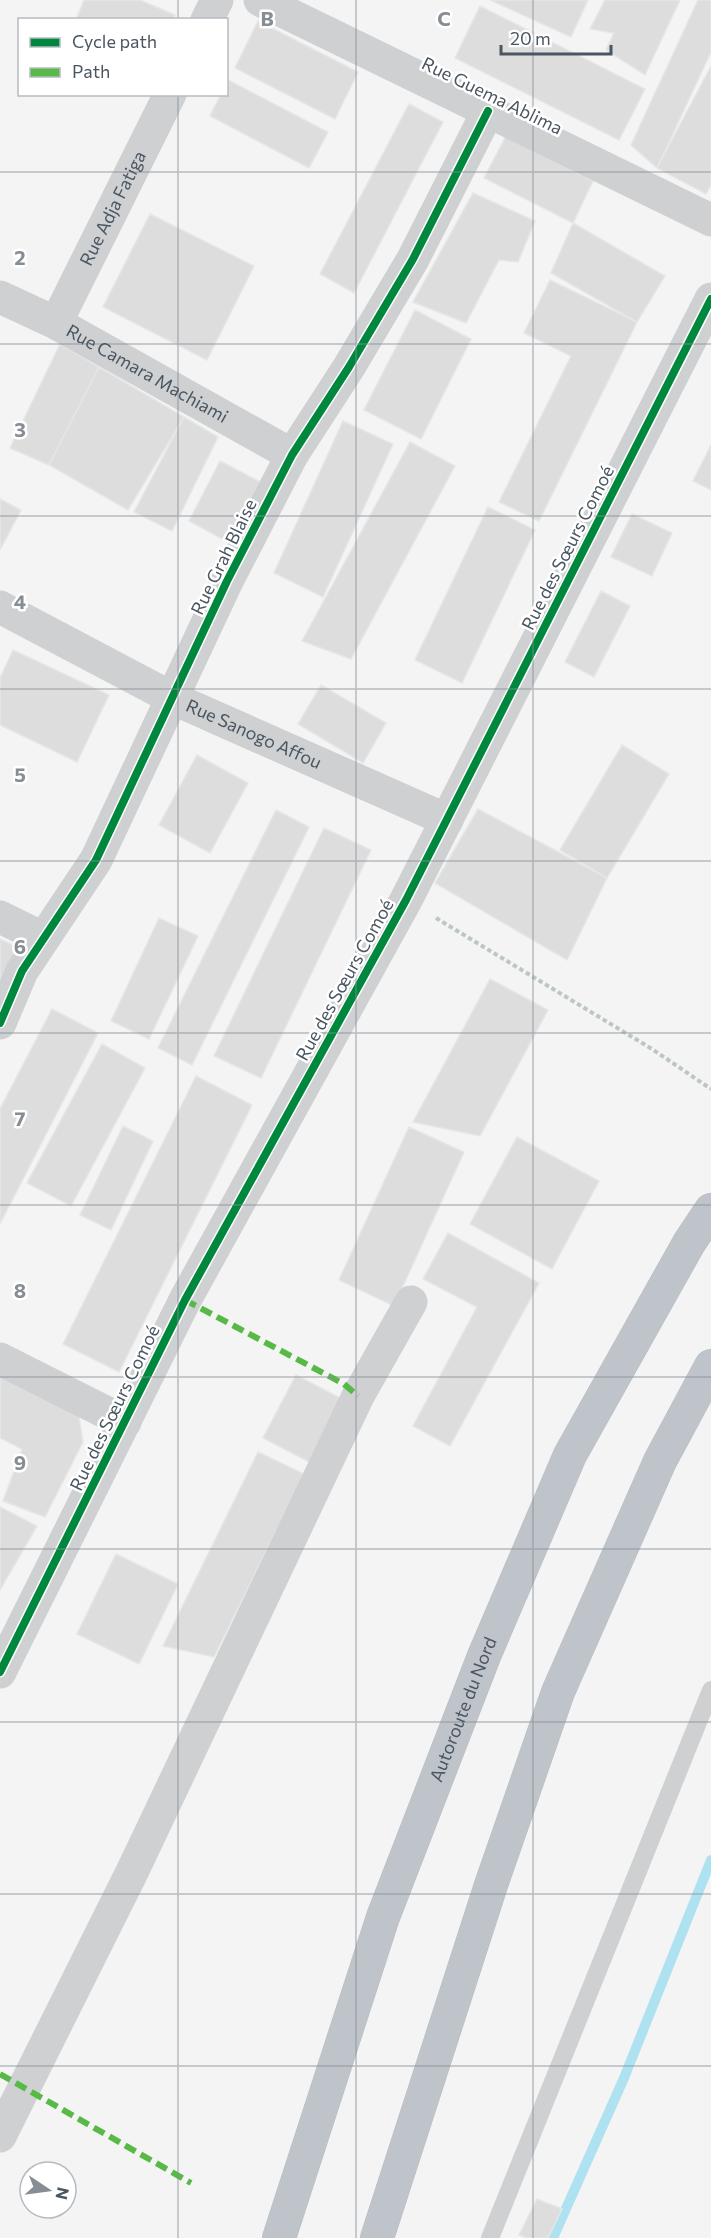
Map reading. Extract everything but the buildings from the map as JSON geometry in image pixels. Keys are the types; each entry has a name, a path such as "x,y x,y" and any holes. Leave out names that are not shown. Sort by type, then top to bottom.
{"highway":[{"name":"Autoroute du Nord","path":"279,2238 383,1917 484,1656 570,1455 688,1242 711,1210"},
{"path":"377,2238 491,1885 558,1692 660,1461 711,1366"}],"street":[{"path":"208,18 217,0"},
{"name":"Rue Guema Ablima","path":"260,0 711,220"},
{"name":"Rue Adja Fatiga","path":"56,323 169,96"},
{"name":"Rue Grah Blaise","path":"0,1023 22,971 96,860 174,699 227,581 292,455 349,367 413,259 488,111"},
{"name":"Rue Camara Machiami","path":"0,297 56,323 292,455"},
{"name":"Rue des Sœurs Comoé","path":"2,1663 186,1300 406,900 711,299"},
{"name":"Rue Sanogo Affou","path":"0,607 174,699 447,820"},
{"path":"0,917 43,938"},
{"path":"0,2136 132,1872 358,1396 411,1302"},
{"path":"0,1359 125,1422"}],"lane":[{"path":"490,2238 711,1690"}],"path":[{"path":"406,900 652,1049 711,1089"}],"waterway":[{"path":"553,2238 624,2078 711,1860"}],"marked path":[{"path":"185,1300 344,1384 358,1396"},
{"path":"0,2074 191,2183"}],"cycle path":[{"path":"0,1023 22,971 96,860 227,581 292,455 349,367 413,259 488,111"},
{"path":"0,1672 185,1300 406,900 711,299"}]}
